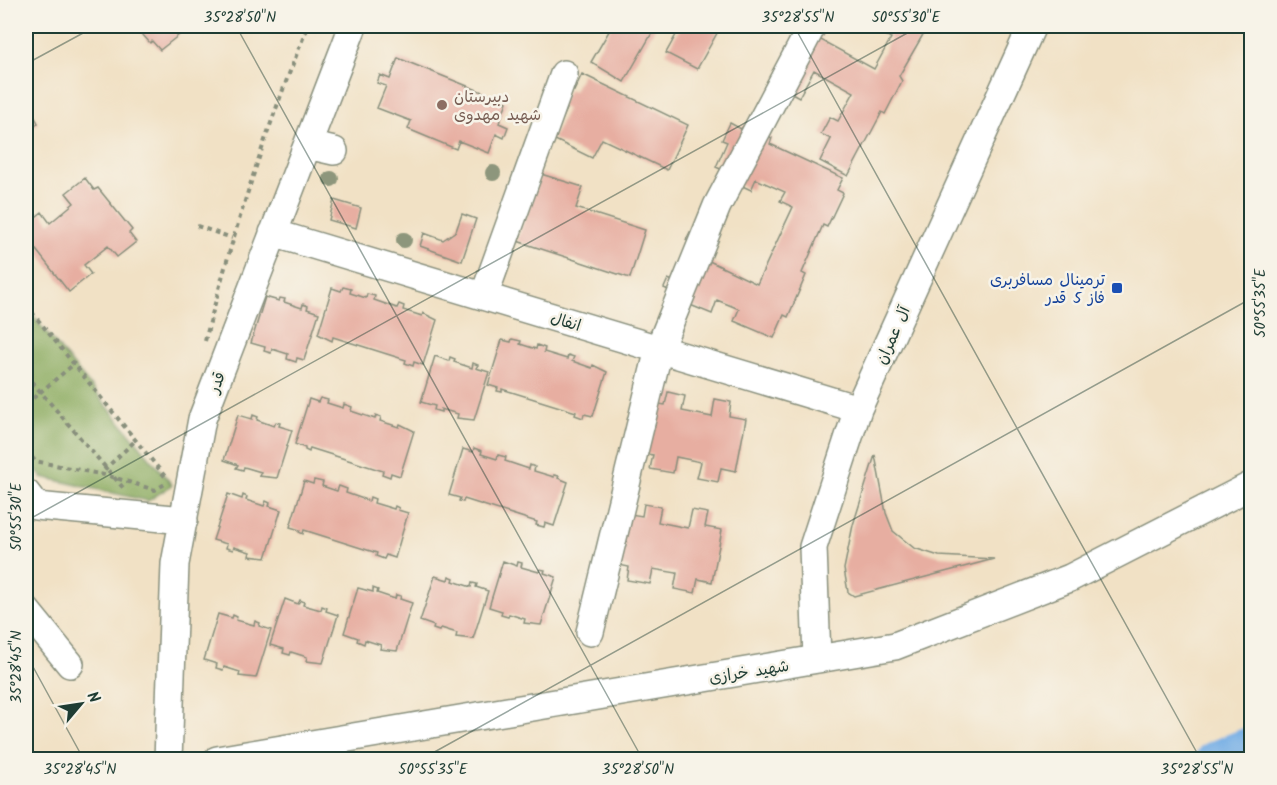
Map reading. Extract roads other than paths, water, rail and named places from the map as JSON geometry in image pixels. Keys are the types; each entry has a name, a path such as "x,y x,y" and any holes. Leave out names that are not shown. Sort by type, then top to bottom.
{"street":[{"name":"قدر","path":"168,759 175,564 202,419 353,26"},
{"path":"590,632 659,349 717,206 812,26"},
{"name":"آل عمران","path":"817,659 813,547 858,409 1032,26"},
{"path":"484,296 564,74"},
{"path":"304,153 312,146 334,152"},
{"name":"انفال","path":"273,233 858,409"},
{"name":"شهید خرازی","path":"218,759 896,646 1059,582 1251,485"},
{"path":"26,494 36,506 184,520"},
{"path":"26,610 70,664"}],"waterway":[{"path":"1214,760 1252,745"}],"place":[{"name":"دبیرستان شهید مهدوی","path":"442,105"},
{"name":"ترمینال مسافربری فاز 5 قدر","path":"1117,288"}]}
